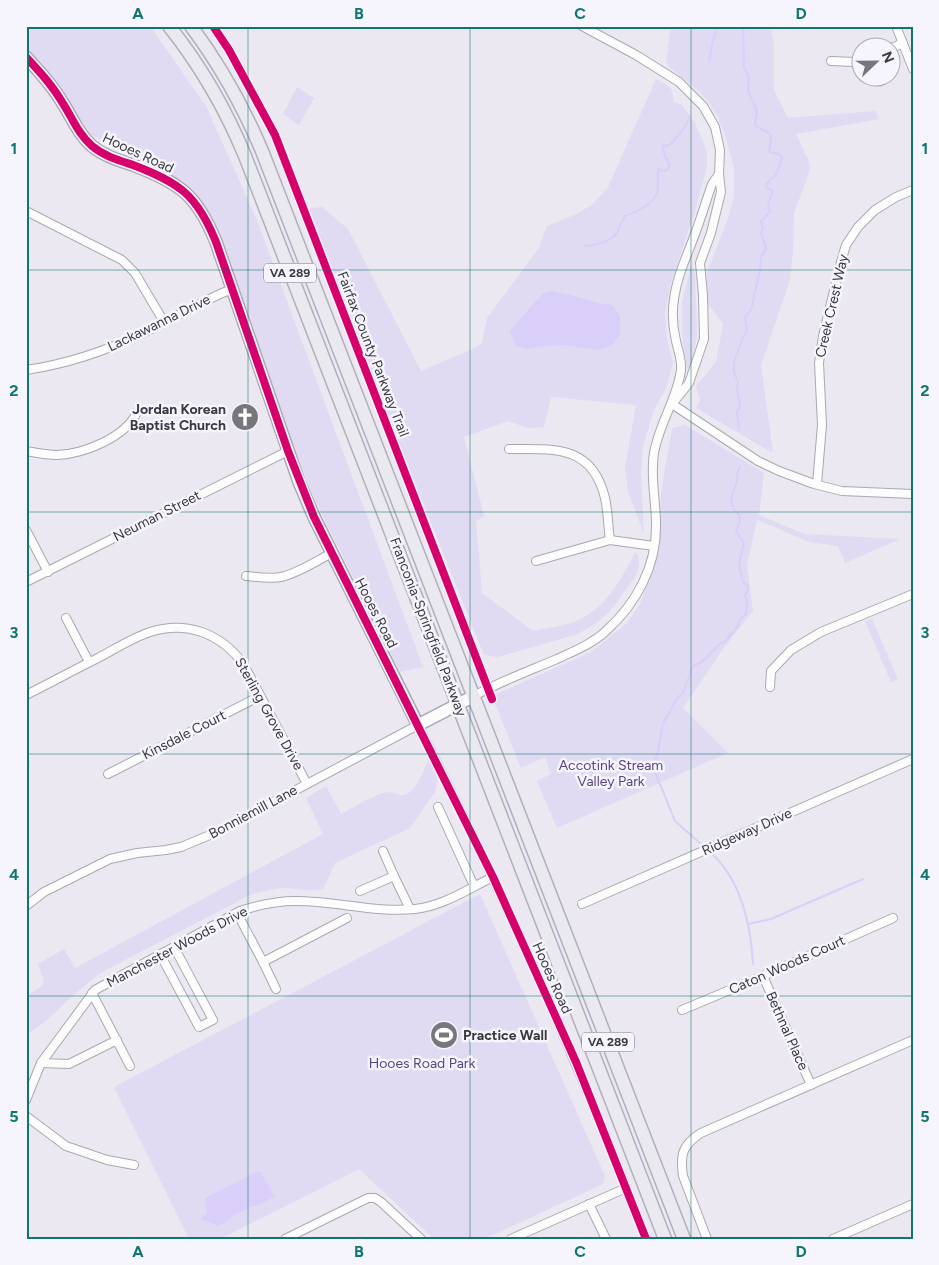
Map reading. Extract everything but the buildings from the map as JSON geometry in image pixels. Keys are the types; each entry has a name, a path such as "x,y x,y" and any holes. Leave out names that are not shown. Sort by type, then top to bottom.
{"main road":[{"name":"Franconia-Springfield Parkway","path":"169,26 205,79 240,144 665,1239"},
{"name":"Franconia-Springfield Parkway","path":"191,26 229,84 262,150 684,1239"}],"street":[{"path":"582,26 636,55 678,82 702,106 715,126 720,150 719,174 721,192 711,233 700,264 704,339 689,383 672,404"},
{"path":"896,26 913,69"},
{"name":"Hooes Road","path":"26,57 54,90 81,134 90,144 110,157 177,185 194,201 209,226 288,451 314,517 492,877 576,1062 646,1239"},
{"path":"831,61 852,62"},
{"path":"474,696 492,686 577,650 604,633 624,613 637,594 647,574 654,546 656,525 652,482 654,453 662,426 672,404 681,370 673,320 674,300 681,270 712,184 719,174"},
{"name":"Creek Crest Way","path":"817,484 822,425 819,363 823,336 841,262 850,239 858,227 875,210 896,196 913,190"},
{"path":"26,212 122,260 135,274 164,322"},
{"path":"689,248 703,254"},
{"name":"Lackawanna Drive","path":"26,370 96,353 140,335 232,289"},
{"path":"672,404 758,461 779,471 842,491 913,494"},
{"path":"26,451 56,455 84,450 123,431 134,420 137,412"},
{"path":"509,448 558,449 572,454 589,466 601,484 606,500 610,540"},
{"name":"Neuman Street","path":"26,582 288,451"},
{"path":"26,530 48,572"},
{"path":"536,561 610,540 654,546"},
{"path":"246,576 269,578 291,574 332,553"},
{"path":"770,687 771,671 791,650 821,632 913,594"},
{"path":"66,618 89,662"},
{"name":"Sterling Grove Drive","path":"26,695 150,632 177,627 192,629 214,636 231,649 244,665 307,784"},
{"name":"Kinsdale Court","path":"108,774 260,696"},
{"name":"Bonniemill Lane","path":"26,906 44,892 94,866 125,855 166,850 191,844 217,832 474,696"},
{"name":"Ridgeway Drive","path":"582,904 913,759"},
{"path":"438,807 474,886"},
{"path":"383,851 410,909"},
{"path":"360,891 394,876"},
{"name":"Manchester Woods Drive","path":"26,1100 41,1063 95,990 236,913 258,905 297,901 410,909 433,905 492,877"},
{"path":"236,913 276,989"},
{"path":"263,962 347,918"},
{"name":"Caton Woods Court","path":"682,1010 893,918"},
{"path":"160,954 199,1027 212,1020 174,947"},
{"name":"Bethnal Place","path":"763,976 811,1085"},
{"path":"92,994 130,1066"},
{"path":"41,1063 69,1064 117,1040"},
{"name":"Bethnal Place","path":"707,1239 683,1176 683,1151 692,1138 913,1040"},
{"path":"26,1116 66,1146 107,1160 134,1165"},
{"path":"511,1239 524,1236 626,1188"},
{"path":"286,1239 368,1198 374,1198 381,1202 421,1239"},
{"path":"589,1204 606,1239"},
{"path":"833,1239 913,1204"}],"green space":[{"path":"26,26 150,26 206,106 256,218 423,667 400,672 310,490 213,218 185,182 92,135 26,46"},
{"path":"671,26 771,26 774,45 774,90 788,118 876,111 879,119 796,134 809,162 810,170 794,213 790,280 761,365 773,452 696,408 700,400 696,386 716,362 723,324 708,304 707,272 726,224 734,197 734,168 726,138 718,117 710,104 702,94 669,67 666,62"},
{"path":"656,79 671,88 674,102 682,105 695,123 707,151 707,167 695,211 671,283 665,312 667,339 673,363 667,386 654,410 643,446 641,474 644,534 628,491 625,468 636,405 551,397 544,427 528,428 508,421 464,437 484,516 476,521 482,593 533,631 562,626 583,618 610,594 635,553 638,555 639,567 634,579 609,612 598,622 578,634 497,657 484,655 305,209 322,207 348,229 421,371 475,348 482,343 487,318 539,248 547,226 592,205 608,187"},
{"path":"297,87 314,98 299,125 283,114"},
{"path":"691,265 695,273 697,335 691,366 687,369 682,333 682,303"},
{"name":"Accotink Stream Valley Park","path":"685,425 764,473 759,515 804,534 900,539 845,563 838,546 809,542 757,520 747,565 753,611 725,646 683,708 728,753 557,828 537,781 551,774 545,757 521,768 492,696 591,652 627,623 640,604 659,551 661,492 672,428"},
{"path":"872,619 898,679 891,682 865,621"},
{"path":"429,759 438,779 435,792 410,828 335,863 324,888 311,890 284,888 252,894 104,971 26,1035 26,996 42,986 44,981 38,964 64,949 75,968 323,834 306,798 326,786 341,814 383,793 407,794 415,787"},
{"name":"Hooes Road Park","path":"480,894 604,1174 603,1184 484,1239 434,1239 359,1169 220,1239 189,1239 114,1087"}],"shaded area":[{"path":"552,291 612,305 620,316 620,335 612,345 599,350 564,345 527,349 516,346 510,331 543,293"},
{"path":"257,1172 261,1172 275,1197 234,1215 219,1226 201,1219 207,1213 205,1199 207,1197"}],"waterway":[{"path":"709,62 718,26"},
{"path":"739,430 737,412 740,407 734,362 747,330 745,317 751,310 761,257 766,248 761,233 763,229 761,221 770,212 768,205 773,191 767,188 766,184 776,175 782,157 779,154 769,152 770,134 755,125 757,111 748,91 749,78 744,67 743,26"},
{"path":"585,246 599,244 612,238 618,231 625,216 639,210 652,201 657,193 659,169 667,170 670,165 662,146 670,145 684,128 690,116"},
{"path":"702,845 675,821 653,767 658,752 663,723 678,697 683,693 693,666 703,661 721,643 725,642 738,626 740,619 746,614 747,602 745,595 748,586 743,582 739,564 744,543 736,531 740,523 740,517 734,509 731,500 740,466"},
{"path":"712,854 730,877 743,904 750,934 753,964"},
{"path":"748,924 771,919 863,879"}],"cycle path":[{"name":"Fairfax County Parkway Trail","path":"213,26 229,50 275,135 492,699"},
{"path":"26,57 54,90 79,131 92,146 106,155 163,178 175,185 194,202 209,226 288,451 314,517 493,877 576,1062 646,1239"}],"place":[{"name":"Jordan Korean Baptist Church","path":"245,417"},
{"name":"Practice Wall","path":"444,1035"}]}
